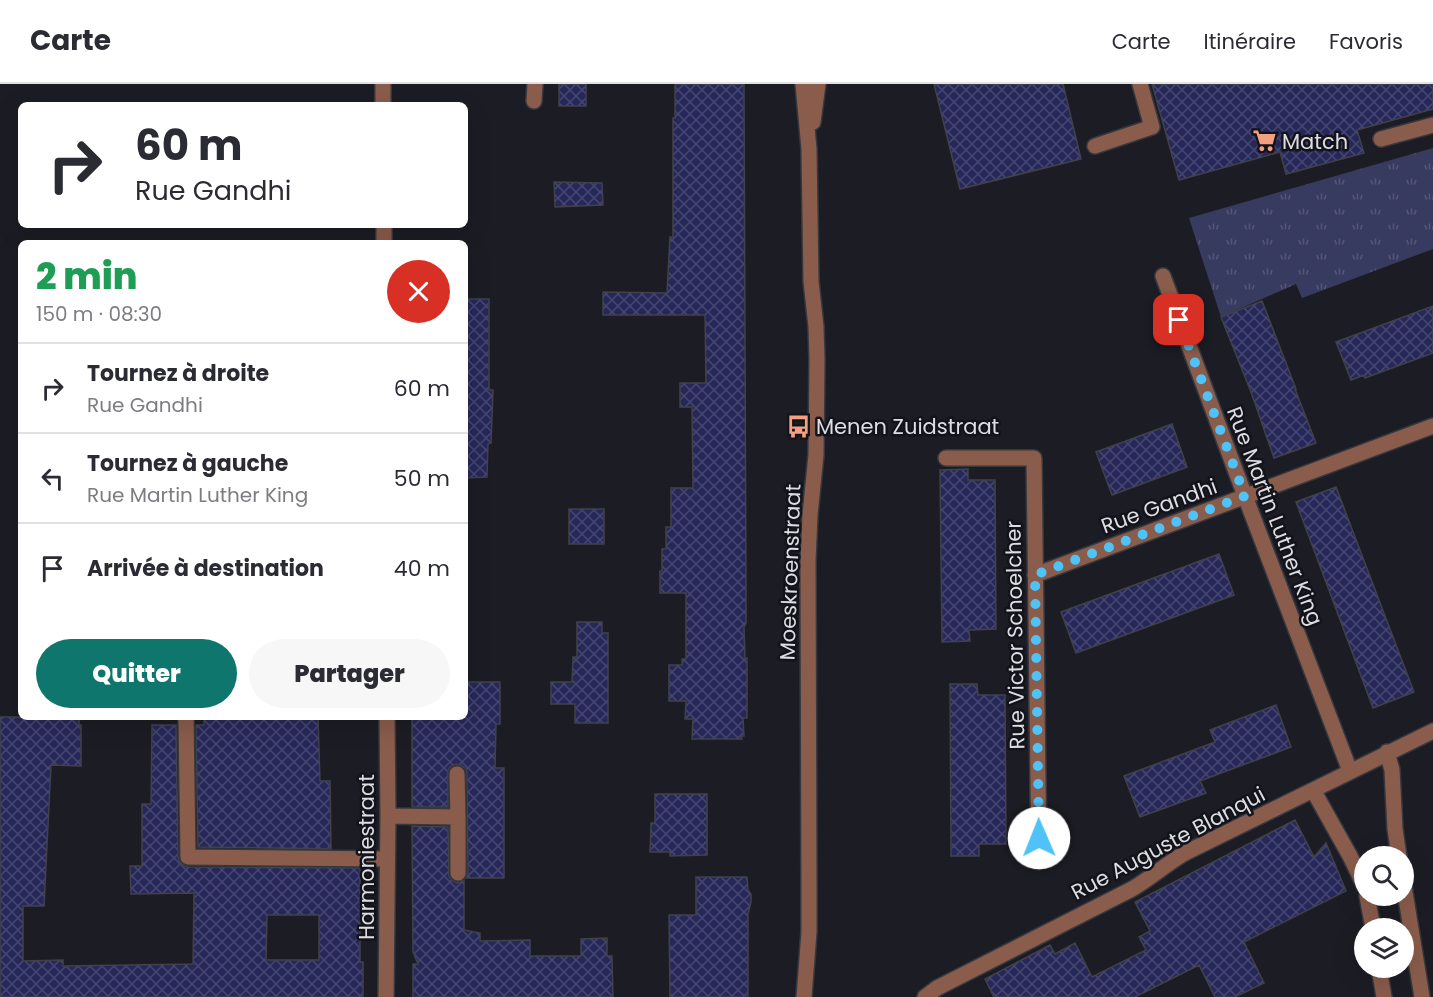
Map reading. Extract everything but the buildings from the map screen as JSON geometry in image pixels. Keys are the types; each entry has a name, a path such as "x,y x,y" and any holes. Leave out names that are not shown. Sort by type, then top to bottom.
{"street":[{"path":"383,84 383,102"},
{"path":"534,101 535,84"},
{"name":"Moeskroenstraat","path":"803,84 809,149 817,428 808,561 809,887 804,997"},
{"name":"Moeskroenstraat","path":"809,149 818,84"},
{"path":"1095,146 1152,127 1140,84"},
{"path":"1381,139 1433,125"},
{"name":"Rue Martin Luther King","path":"1163,276 1350,771"},
{"name":"Rue Gandhi","path":"1035,575 1433,426"},
{"name":"Rue Victor Schoelcher","path":"946,458 1034,458 1039,862"},
{"path":"186,720 188,857 387,859"},
{"name":"Harmoniestraat","path":"386,997 387,720"},
{"name":"Rue Auguste Blanqui","path":"925,997 937,988 1146,881 1185,853 1433,730"},
{"path":"1387,752 1392,770 1398,846"},
{"path":"457,774 458,873"},
{"path":"1313,790 1354,864"},
{"path":"388,816 458,817"},
{"path":"1407,906 1422,997"},
{"path":"1381,978 1384,997"}],"green space":[{"path":"1433,148 1433,249 1302,298 1296,284 1221,317 1189,218"}],"place":[{"name":"Match","path":"1264,141"},
{"name":"Menen Zuidstraat","path":"798,426"}],"route":[{"path":"1039,838 1035,575 1245,496 1179,320"}]}
